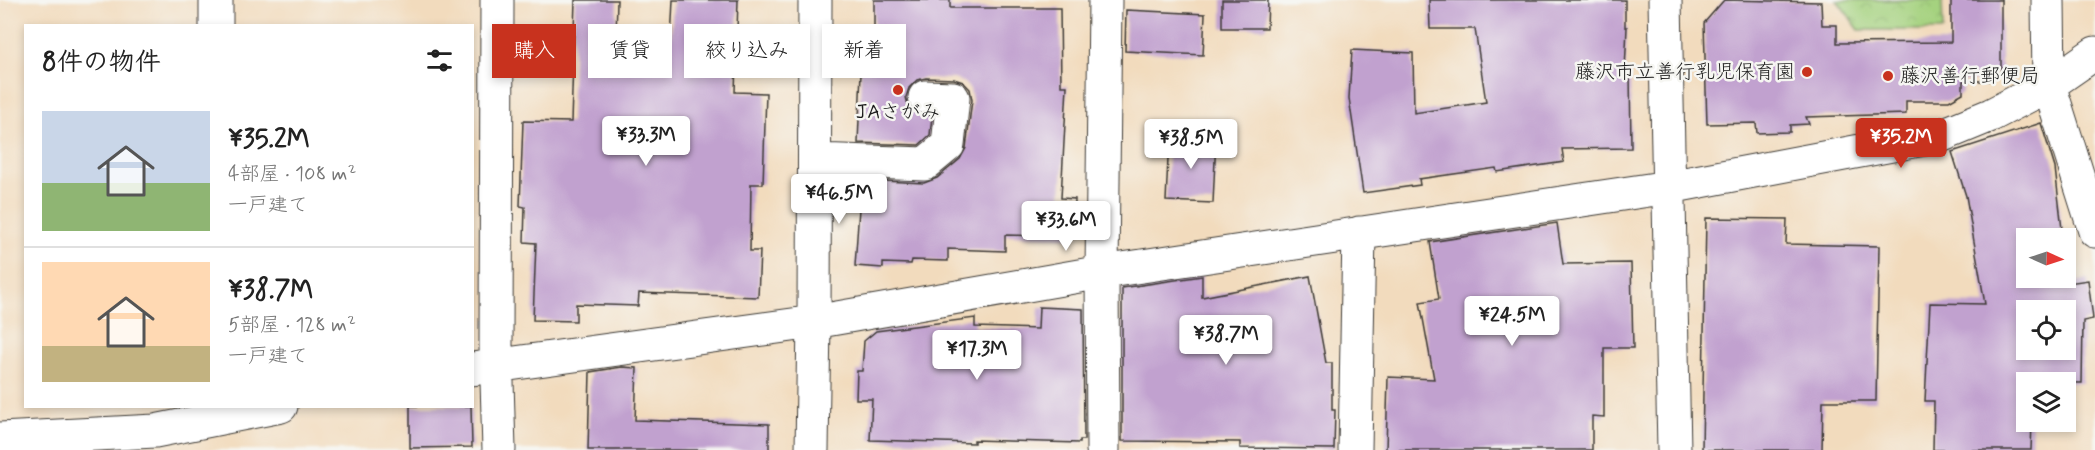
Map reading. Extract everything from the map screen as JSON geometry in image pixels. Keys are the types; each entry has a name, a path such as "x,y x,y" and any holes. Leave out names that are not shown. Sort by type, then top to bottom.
{"street":[{"path":"216,0 216,24"},
{"path":"497,0 484,367 499,450"},
{"path":"812,450 815,0"},
{"path":"1103,450 1105,0"},
{"path":"1665,0 1674,450"},
{"path":"2048,0 2049,85 2095,231"},
{"path":"484,367 814,322 1102,272 1669,188 1940,136 1991,115 2049,85 2095,53"},
{"path":"814,160 925,164 948,146 953,98 925,97"},
{"path":"1355,450 1359,233"},
{"path":"0,439 129,419 155,431 213,413 262,408"}],"green space":[{"path":"1837,0 1942,0 1943,30 1859,30"}],"building":[{"path":"575,0 617,0 616,24 588,24 588,78 672,78 673,0 738,0 737,24 684,24 684,78 735,78 735,92 766,93 763,184 751,184 750,251 760,251 758,297 639,293 638,306 576,304 576,321 533,320 536,243 524,242 525,207 520,206 523,121 571,122 572,78 576,78"},
{"path":"874,0 950,0 950,8 1060,8 1061,86 1067,86 1061,198 1075,199 1074,237 1005,235 1005,251 948,249 948,261 912,260 911,264 883,263 883,268 855,266 861,180 924,183 937,178 960,159 966,148 972,100 970,89 963,82 954,79 917,80 909,88 906,97 908,105 916,113 932,116 930,135 919,145 858,143 861,78 906,78 906,24 874,24"},
{"path":"1222,0 1268,0 1267,28 1222,28"},
{"path":"1429,0 1625,0 1625,27 1627,27 1625,71 1630,71 1631,148 1562,149 1564,162 1497,172 1496,168 1419,179 1420,185 1363,193 1349,98 1352,50 1413,53 1414,113 1486,102 1475,29 1430,29"},
{"path":"1724,0 1821,2 1822,25 1837,25 1837,43 1951,42 1951,0 2001,0 2001,73 1989,73 1989,81 1963,81 1963,93 1949,101 1906,101 1906,114 1806,117 1809,124 1790,125 1790,132 1757,133 1756,123 1707,124 1704,23"},
{"path":"1126,10 1205,14 1203,55 1125,51"},
{"path":"2041,123 2055,168 2062,228 2016,228 2016,288 2076,288 2076,282 2088,280 2093,319 2083,321 2082,383 2076,383 2076,372 2016,372 2016,432 2032,432 2031,450 1933,450 1934,401 1925,401 1930,303 1985,304 1966,196 1952,152"},
{"path":"1169,137 1216,138 1213,203 1166,201"},
{"path":"1706,218 1787,219 1786,244 1879,246 1876,401 1823,401 1822,450 1702,450"},
{"path":"1557,223 1563,264 1631,263 1633,348 1604,348 1604,417 1592,416 1592,450 1386,450 1388,377 1434,379 1420,302 1439,299 1430,242"},
{"path":"1202,276 1202,297 1310,276 1326,363 1332,363 1332,410 1335,410 1334,449 1240,448 1240,442 1122,441 1122,288"},
{"path":"1039,307 1083,309 1084,440 1080,440 1080,443 974,440 974,443 870,440 872,399 856,399 857,371 862,371 864,341 876,331 975,318 975,327 1038,329"},
{"path":"622,367 637,368 635,420 769,424 769,450 588,450 590,372"},
{"path":"410,408 471,408 472,447 410,448"}],"place":[{"name":"藤沢市立善行乳児保育園","path":"1807,72"},
{"name":"藤沢善行郵便局","path":"1888,76"},
{"name":"JAさがみ","path":"898,90"}]}
